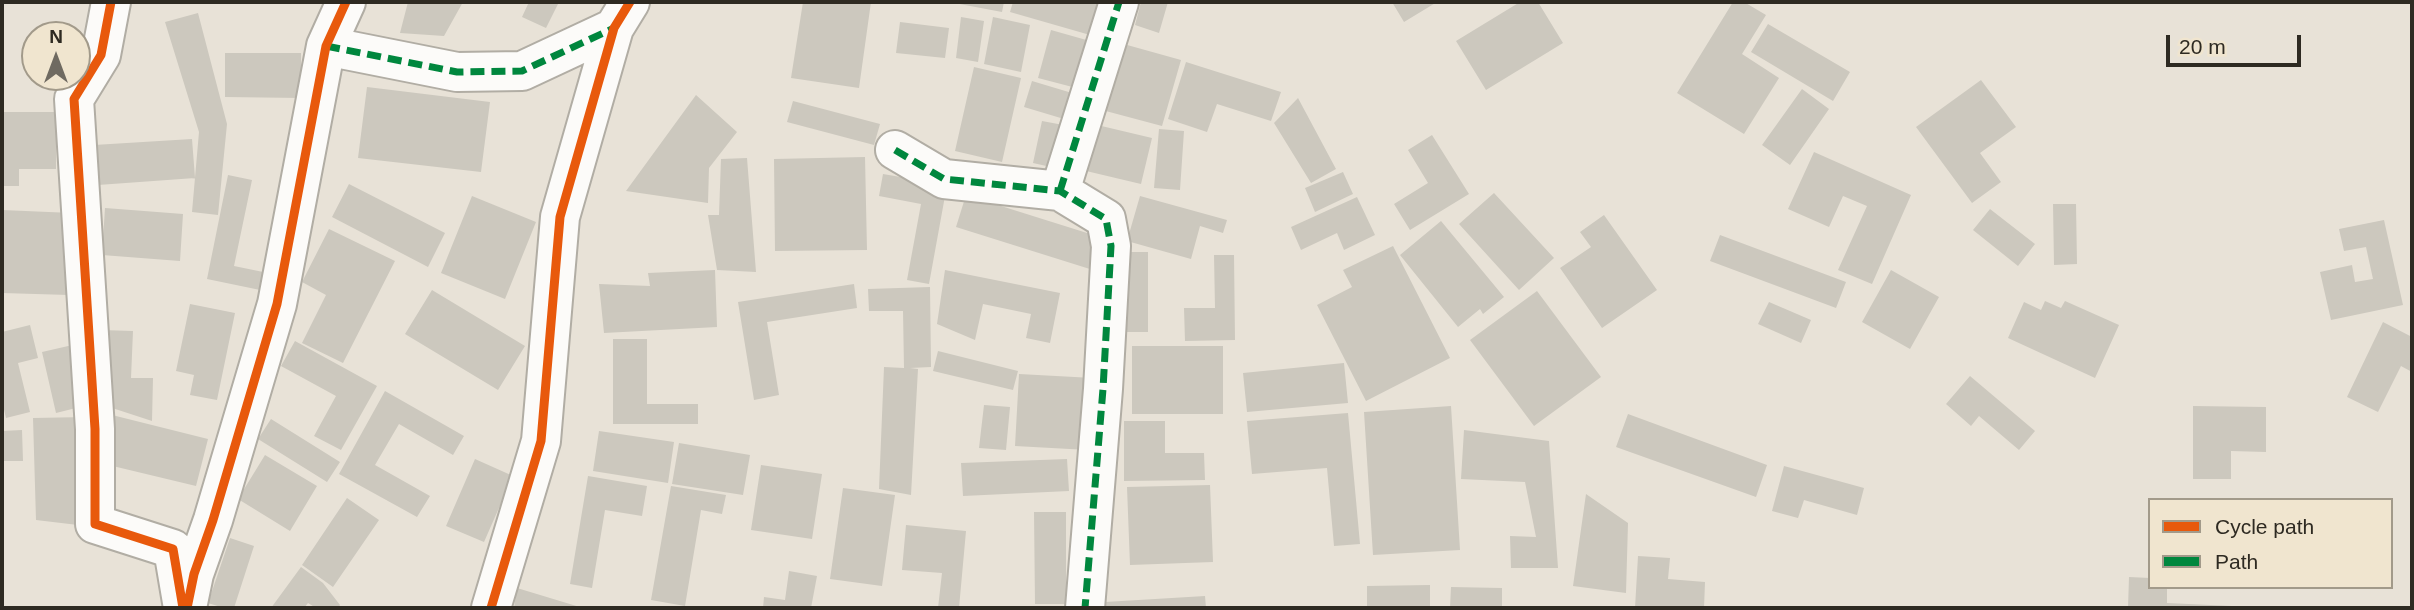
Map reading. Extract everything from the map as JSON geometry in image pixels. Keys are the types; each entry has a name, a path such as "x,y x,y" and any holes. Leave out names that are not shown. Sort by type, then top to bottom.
{"street":[{"path":"111,2 101,55 74,99 95,429 95,524 173,550 185,608"},
{"path":"185,608 277,304 326,46 346,2"},
{"path":"1060,191 1119,2"},
{"path":"326,46 457,72 522,71 622,15"},
{"path":"491,608 541,441 560,217 622,15"},
{"path":"895,150 944,179 1060,191 1106,219 1111,246 1103,389 1085,608"}],"building":[{"path":"408,2 463,2 444,36 400,33"},
{"path":"529,2 559,2 546,28 522,17"},
{"path":"803,2 871,2 859,88 791,78"},
{"path":"949,2 1004,2 1002,12"},
{"path":"1013,2 1107,2 1097,37 1010,12"},
{"path":"1141,2 1168,2 1159,33 1135,25"},
{"path":"1392,2 1437,2 1404,22"},
{"path":"1520,2 1538,2 1563,43 1486,90 1456,41"},
{"path":"1733,2 1744,2 1766,15 1742,54 1779,78 1744,134 1677,93"},
{"path":"198,13 227,124 218,215 192,212 199,132 165,22"},
{"path":"961,17 984,21 978,62 956,58"},
{"path":"993,17 1030,25 1021,72 984,64"},
{"path":"900,22 949,28 945,58 896,53"},
{"path":"1768,24 1850,72 1833,101 1751,52"},
{"path":"1051,30 1097,43 1084,90 1038,78"},
{"path":"1120,43 1181,60 1162,126 1102,110"},
{"path":"225,53 301,53 301,98 225,97"},
{"path":"1186,62 1281,92 1271,121 1217,104 1207,132 1168,119"},
{"path":"974,67 1021,78 1002,162 955,151"},
{"path":"1981,80 2016,127 1980,153 2001,182 1972,203 1916,127"},
{"path":"1032,81 1082,96 1074,122 1024,107"},
{"path":"367,87 490,102 481,172 358,158"},
{"path":"1802,89 1829,109 1790,165 1762,145"},
{"path":"696,95 737,132 709,168 708,203 626,191"},
{"path":"1298,98 1336,169 1311,183 1274,123"},
{"path":"793,101 880,124 874,145 787,122"},
{"path":"2,112 56,112 56,169 19,169 19,186 2,186"},
{"path":"1042,121 1074,127 1064,170 1033,163"},
{"path":"1093,124 1152,138 1141,184 1082,170"},
{"path":"1159,129 1184,131 1180,190 1154,188"},
{"path":"1432,135 1469,194 1410,230 1394,204 1428,183 1408,150"},
{"path":"192,139 195,178 98,185 94,145"},
{"path":"1814,152 1911,195 1872,284 1838,270 1867,206 1843,196 1829,227 1788,209"},
{"path":"865,157 867,250 775,251 774,159"},
{"path":"747,158 756,272 717,270 708,215 719,215 721,159"},
{"path":"1343,172 1353,194 1315,212 1305,188"},
{"path":"883,174 947,185 929,284 907,280 921,204 879,196"},
{"path":"228,175 252,180 234,266 268,273 265,291 207,279"},
{"path":"349,184 445,233 428,267 332,217"},
{"path":"1494,193 1554,258 1519,290 1459,224"},
{"path":"966,195 1103,238 1093,270 956,227"},
{"path":"472,196 536,222 505,299 441,273"},
{"path":"1140,196 1227,220 1223,233 1200,226 1191,259 1127,241"},
{"path":"1357,197 1375,235 1344,250 1337,233 1301,250 1291,227"},
{"path":"2053,204 2076,204 2077,264 2054,265"},
{"path":"105,208 183,214 180,261 102,255"},
{"path":"1990,209 2035,244 2018,266 1973,230"},
{"path":"2,210 72,213 69,295 2,293"},
{"path":"1604,215 1657,290 1602,328 1560,268 1591,247 1580,232"},
{"path":"2384,220 2403,305 2331,320 2320,272 2352,265 2355,282 2373,279 2366,247 2344,251 2339,229"},
{"path":"1441,221 1504,297 1483,314 1480,309 1458,327 1400,255"},
{"path":"329,229 395,261 343,363 302,343 326,295 302,282"},
{"path":"1720,235 1846,282 1836,308 1710,261"},
{"path":"1393,246 1450,358 1366,401 1317,305 1352,287 1343,270"},
{"path":"1122,252 1148,252 1148,332 1122,332"},
{"path":"1214,255 1234,255 1235,340 1185,341 1184,308 1215,308"},
{"path":"715,270 717,327 604,333 599,284 650,286 648,273"},
{"path":"945,270 1060,293 1050,343 1026,338 1031,314 983,304 975,340 937,324"},
{"path":"1891,270 1939,297 1910,349 1862,322"},
{"path":"854,284 857,308 767,322 779,395 754,400 738,302"},
{"path":"930,287 931,367 910,368 918,369 911,495 879,489 884,367 904,368 903,311 869,311 868,289"},
{"path":"432,290 525,346 498,390 405,334"},
{"path":"1537,291 1601,377 1534,426 1470,340"},
{"path":"2045,301 2061,308 2065,301 2119,325 2095,378 2008,338 2024,302 2041,310"},
{"path":"1769,302 1811,320 1801,343 1758,324"},
{"path":"190,304 235,313 217,400 190,395 194,375 176,371"},
{"path":"2383,322 2412,337 2412,372 2401,366 2378,412 2347,397"},
{"path":"30,325 38,358 18,363 30,412 6,418 2,401 2,332"},
{"path":"101,330 133,331 131,378 153,378 152,421 100,404"},
{"path":"613,339 647,339 647,404 698,404 698,424 613,424"},
{"path":"295,341 377,386 341,450 314,436 336,396 281,366"},
{"path":"77,344 80,407 56,413 42,352"},
{"path":"1132,346 1223,346 1223,414 1132,414"},
{"path":"938,351 1018,371 1013,390 933,371"},
{"path":"1344,363 1348,403 1247,412 1243,373"},
{"path":"1019,374 1093,378 1088,450 1015,446"},
{"path":"1970,376 2035,431 2019,450 1979,416 1971,426 1946,404"},
{"path":"385,391 464,436 453,455 399,424 375,465 430,496 417,517 339,474"},
{"path":"984,405 1010,407 1006,450 979,448"},
{"path":"1451,406 1460,550 1373,555 1364,412"},
{"path":"2193,406 2266,407 2266,452 2231,451 2231,479 2193,479"},
{"path":"96,411 208,439 196,486 96,462"},
{"path":"1348,413 1360,544 1334,546 1327,468 1252,474 1247,421"},
{"path":"1628,414 1767,465 1756,497 1616,447"},
{"path":"86,417 78,525 36,520 33,418"},
{"path":"271,419 340,462 327,482 258,439"},
{"path":"1124,421 1165,421 1165,453 1204,453 1205,480 1124,481"},
{"path":"22,430 23,461 2,461 2,431"},
{"path":"1464,430 1549,441 1558,568 1511,568 1510,536 1536,537 1525,482 1461,479"},
{"path":"599,431 674,442 668,483 593,471"},
{"path":"679,443 750,455 743,495 672,484"},
{"path":"265,455 317,486 290,531 238,499"},
{"path":"475,459 513,476 484,542 446,526"},
{"path":"1067,459 1069,491 963,496 961,463"},
{"path":"761,465 822,474 812,539 751,530"},
{"path":"1784,466 1864,488 1857,515 1804,500 1798,518 1772,511"},
{"path":"588,476 647,486 642,516 605,510 592,588 570,584"},
{"path":"1210,485 1213,562 1130,565 1127,487"},
{"path":"671,486 726,495 722,514 701,510 685,606 651,600"},
{"path":"843,488 895,495 882,586 830,579"},
{"path":"1586,494 1628,523 1626,593 1573,586"},
{"path":"347,498 379,520 333,587 302,565"},
{"path":"1034,512 1066,512 1066,604 1035,604"},
{"path":"906,525 966,531 959,608 938,608 942,573 902,570"},
{"path":"230,538 254,546 234,608 224,608 208,603"},
{"path":"1638,556 1670,558 1668,579 1705,582 1704,608 1635,608"},
{"path":"301,567 323,583 340,605 338,608 316,608 308,603 304,608 271,608"},
{"path":"789,571 817,576 811,608 763,608 764,597 785,600"},
{"path":"2129,577 2148,578 2148,589 2167,589 2167,603 2232,606 2232,608 2128,608"},
{"path":"1430,585 1430,608 1367,608 1367,586"},
{"path":"1451,587 1502,588 1502,608 1450,608"},
{"path":"517,588 583,608 514,608"},
{"path":"1205,596 1206,608 1105,608 1105,602"}],"marked path":[{"path":"1060,191 1119,2"},
{"path":"326,46 457,72 522,71 614,28"},
{"path":"895,150 944,179 1060,191 1106,219 1111,246 1103,389 1085,608"}],"cycle path":[{"path":"111,2 101,55 74,99 95,429 95,524 173,549 183,608"},
{"path":"187,608 194,574 213,520 277,304 326,46 346,2"},
{"path":"491,608 541,441 560,217 614,28 630,2"}]}
